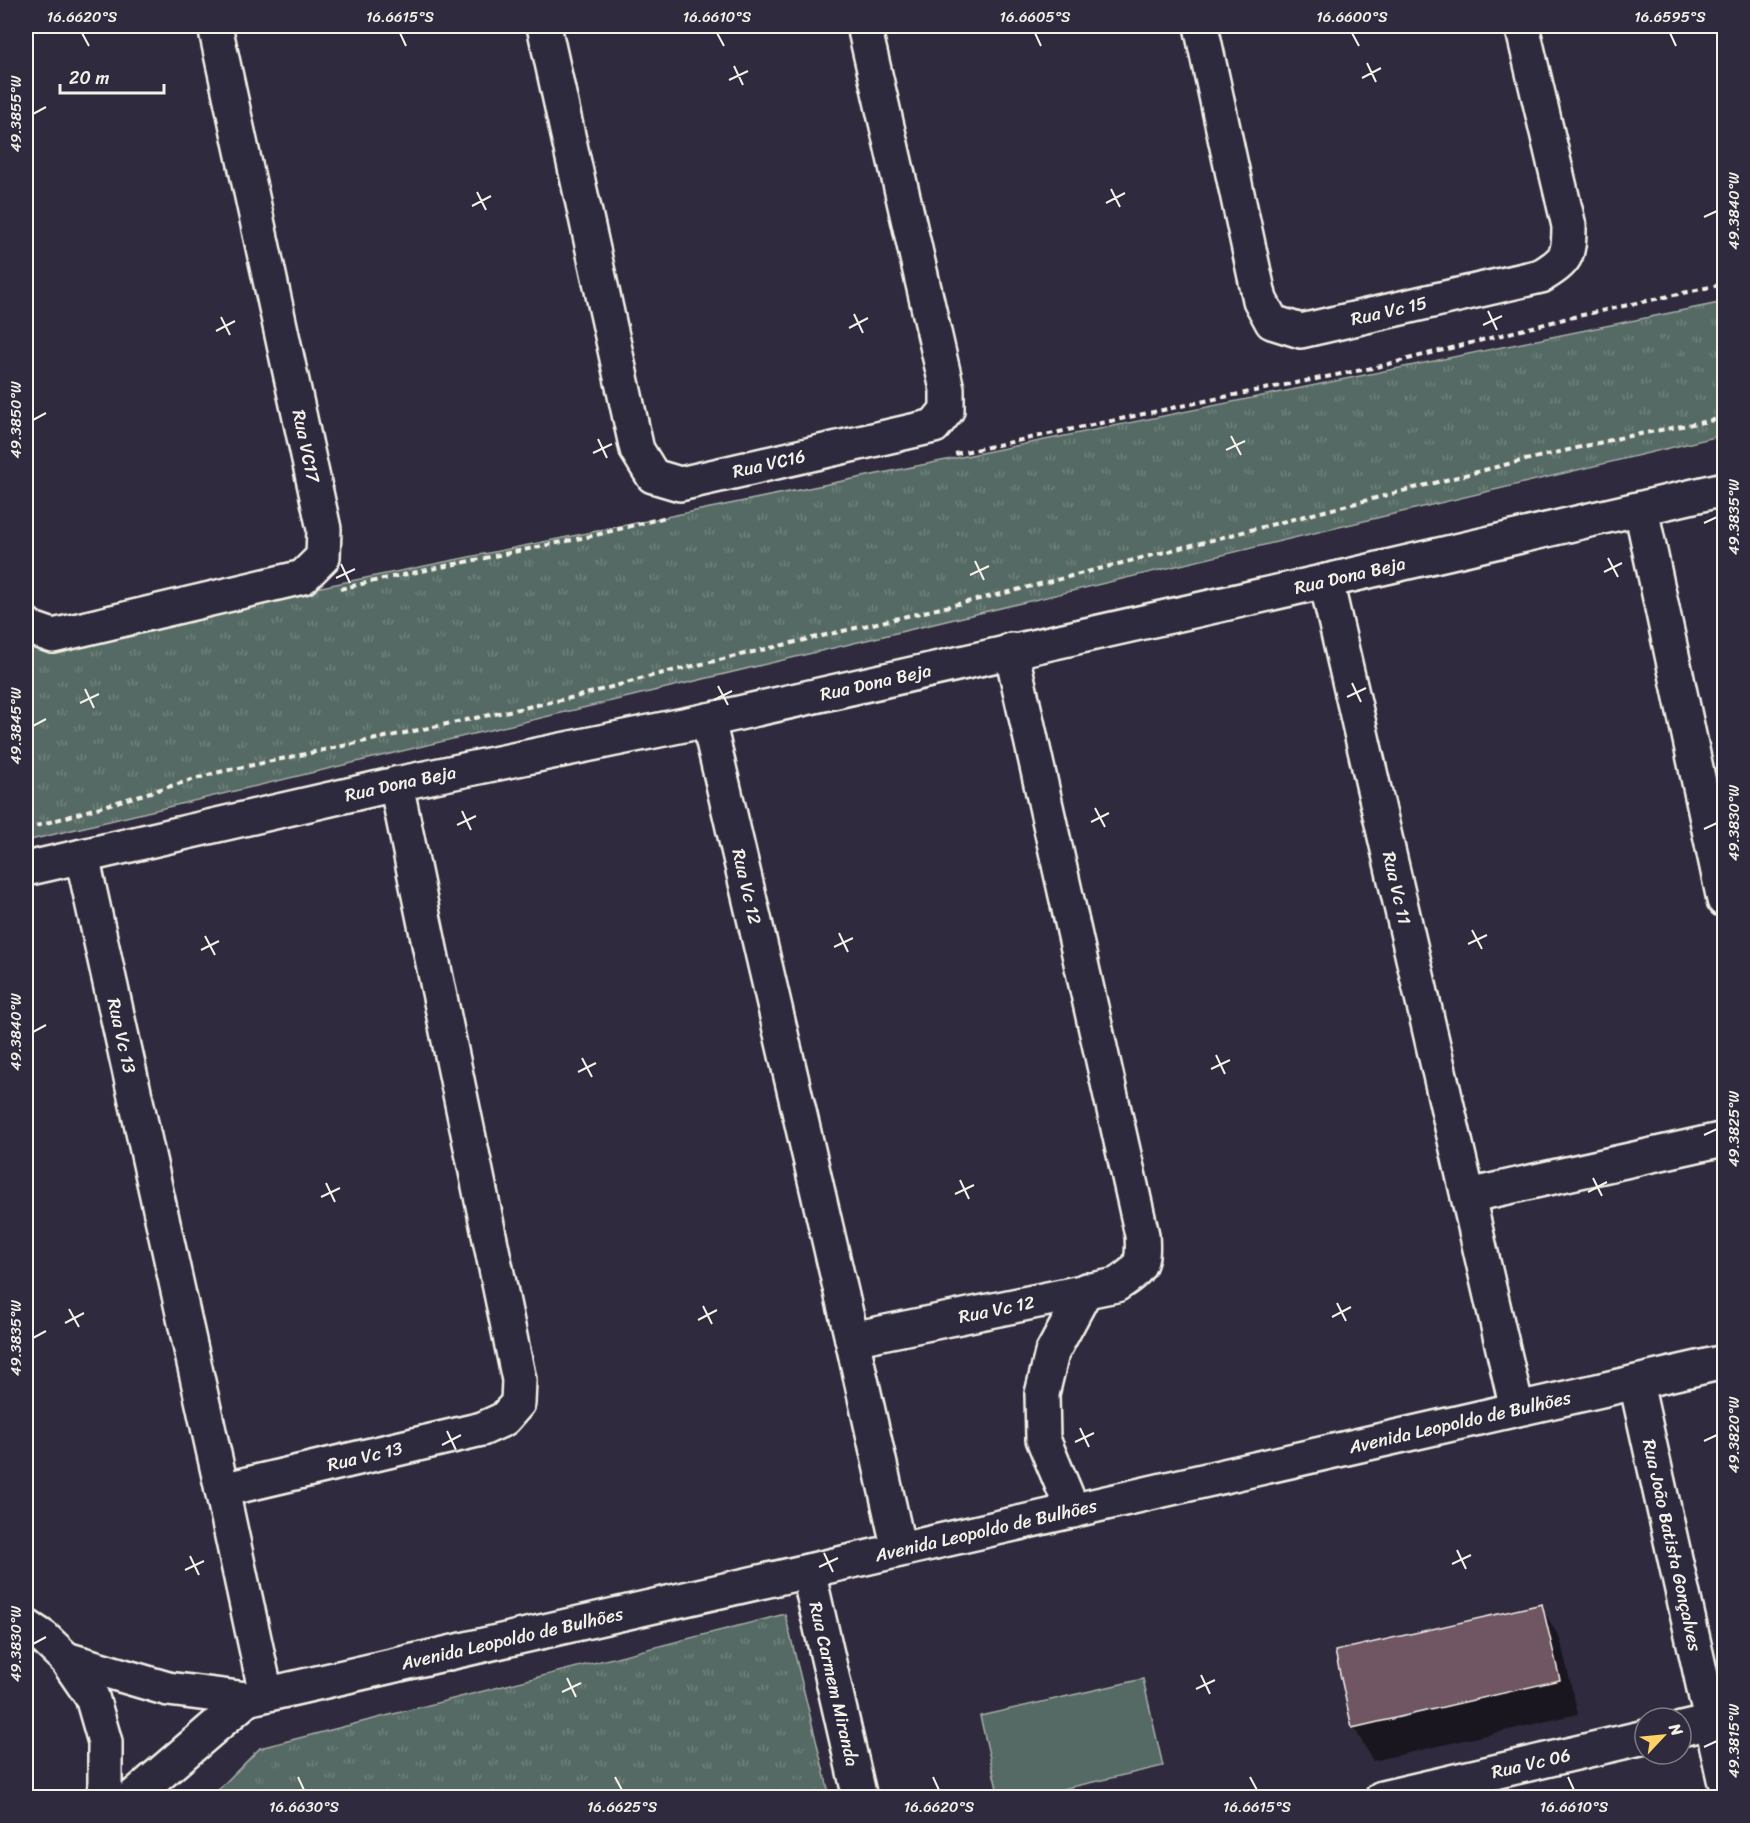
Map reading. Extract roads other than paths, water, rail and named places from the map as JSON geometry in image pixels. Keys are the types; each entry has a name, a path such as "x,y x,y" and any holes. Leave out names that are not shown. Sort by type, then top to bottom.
{"street":[{"name":"Rua VC17","path":"26,624 27,627 53,636 303,578 323,557 324,529 215,26"},
{"name":"Rua VC16","path":"544,26 637,450 653,476 680,484 934,426 947,410 947,389 864,26"},
{"name":"Rua Vc 15","path":"1201,26 1260,300 1272,322 1301,332 1541,276 1560,264 1569,248 1569,226 1522,26"},
{"name":"Rua Dona Beja","path":"26,869 396,784 708,720 1725,489"},
{"path":"1641,508 1725,900"},
{"name":"Rua Vc 11","path":"1326,581 1517,1409"},
{"name":"Rua Vc 12","path":"708,720 852,1339 1116,1285 1134,1273 1144,1255 1142,1235 1011,650"},
{"name":"Rua Vc 13","path":"82,856 222,1490 482,1429 504,1419 518,1403 519,1380 396,784"},
{"path":"1468,1196 1725,1139"},
{"path":"1073,1511 1043,1439 1042,1394 1052,1353 1086,1290"},
{"path":"852,1339 899,1551"},
{"name":"Avenida Leopoldo de Bulhões","path":"66,1659 168,1689 257,1697 1725,1362"},
{"name":"Rua João Batista Gonçalves","path":"1636,1383 1718,1720 1725,1779"},
{"path":"222,1490 257,1697"},
{"name":"Rua Carmem Miranda","path":"808,1571 860,1797"},
{"path":"26,1626 43,1637 66,1659 92,1698 105,1742 105,1788 102,1797"},
{"name":"Avenida Leopoldo de Bulhões","path":"132,1797 257,1697"},
{"path":"1693,1726 1718,1720"},
{"name":"Rua Vc 06","path":"1382,1797 1633,1740"}]}
